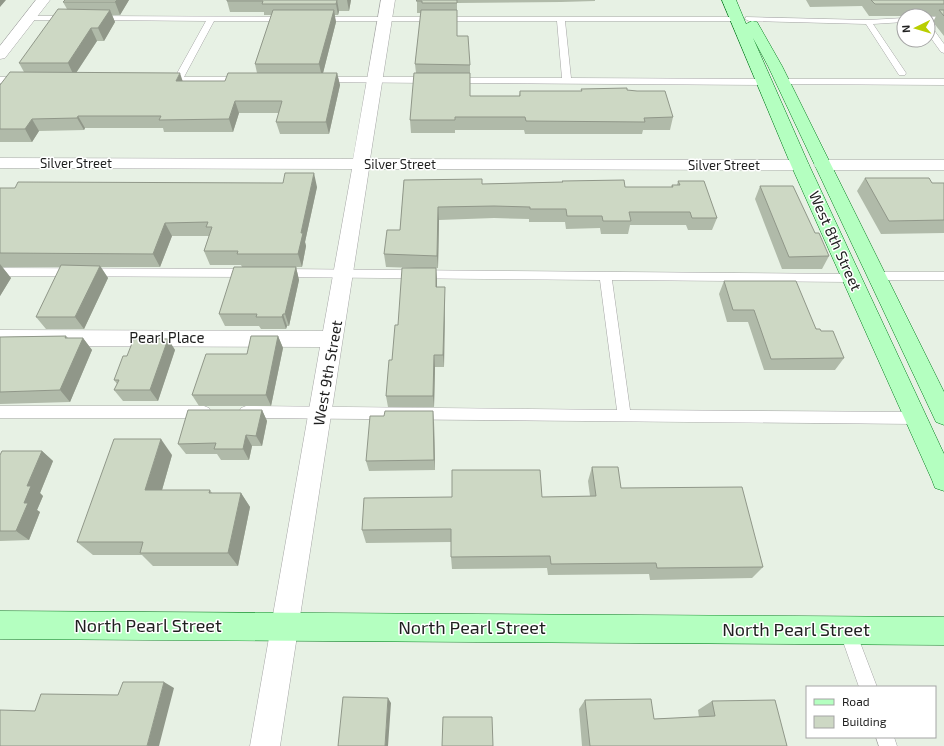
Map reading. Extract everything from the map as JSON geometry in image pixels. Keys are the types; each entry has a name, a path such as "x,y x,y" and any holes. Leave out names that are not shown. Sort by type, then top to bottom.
{"street":[{"path":"0,55 43,0"},
{"name":"West 8th Street","path":"729,0 743,19 782,82 944,415"},
{"name":"West 8th Street","path":"739,0 743,19 764,82 800,165 944,480"},
{"name":"West 9th Street","path":"265,746 387,9"},
{"name":"Silver Street","path":"0,163 800,165"},
{"path":"823,165 944,165"},
{"name":"Pearl Place","path":"0,338 333,339"},
{"name":"North Pearl Street","path":"0,625 944,630"}],"lane":[{"path":"310,19 387,9 561,19 743,19 868,22 896,20"},
{"path":"29,18 75,18"},
{"path":"91,18 295,19"},
{"path":"178,80 211,18"},
{"path":"561,19 567,81"},
{"path":"868,22 902,73"},
{"path":"936,39 944,50"},
{"path":"0,80 29,80"},
{"path":"154,80 249,80"},
{"path":"312,80 764,82"},
{"path":"782,82 944,82"},
{"path":"0,272 256,273"},
{"path":"272,273 852,278"},
{"path":"605,275 624,416"},
{"path":"876,276 944,276"},
{"path":"0,412 220,412"},
{"path":"236,412 916,418"},
{"path":"848,630 868,686"}],"building":[{"path":"65,0 117,0 115,2 63,2"},
{"path":"227,0 337,0 336,4 262,4 263,1"},
{"path":"457,0 457,3 422,3 422,1 416,1"},
{"path":"871,0 944,0 944,4 875,4"},
{"path":"58,9 110,10 98,28 91,28 68,63 19,63"},
{"path":"273,10 334,10 319,64 255,64"},
{"path":"421,10 457,10 457,36 468,36 470,65 415,64"},
{"path":"939,10 944,10 944,16"},
{"path":"10,72 180,73 176,81 225,81 228,73 337,73 326,122 276,122 282,101 235,101 229,119 159,120 161,116 78,116 77,118 32,119 25,129 0,129 0,85"},
{"path":"414,73 470,73 470,96 520,96 520,91 582,91 581,89 627,88 627,90 637,91 665,91 673,117 644,118 645,122 526,121 525,117 455,117 455,120 410,120"},
{"path":"285,173 314,173 298,254 237,254 238,251 204,251 212,227 206,227 208,222 165,223 153,254 0,253 0,188 15,188 18,182 283,183"},
{"path":"865,178 929,178 932,183 944,183 944,220 889,221"},
{"path":"482,179 482,184 624,180 625,187 673,187 672,185 680,185 678,181 704,181 717,218 692,218 690,212 629,212 631,221 603,221 602,216 567,216 566,209 530,209 530,207 494,206 438,207 437,256 384,254 387,230 400,230 404,180"},
{"path":"760,186 793,186 815,233 819,233 829,256 789,257"},
{"path":"61,265 100,266 75,317 36,317"},
{"path":"234,267 296,267 285,314 283,314 282,317 256,317 257,314 219,314"},
{"path":"402,268 436,268 436,287 445,287 443,355 434,355 433,396 386,396 389,360 392,360 395,325 398,325"},
{"path":"724,281 796,281 816,329 820,329 821,331 833,331 844,358 771,359 754,310 733,310"},
{"path":"66,336 65,338 83,338 60,390 0,392 0,337"},
{"path":"251,336 278,336 266,395 192,395 206,354 247,354"},
{"path":"134,338 168,339 150,390 114,390 119,380 114,380 123,356 127,356"},
{"path":"188,410 262,410 256,436 246,435 243,449 214,449 216,443 178,444"},
{"path":"385,411 433,411 434,460 366,461 370,416 384,416"},
{"path":"114,439 161,439 145,490 210,490 209,493 241,493 228,553 140,553 143,542 77,542"},
{"path":"2,451 42,451 27,486 31,486 24,503 28,503 16,531 0,531 0,455"},
{"path":"592,467 618,467 621,488 742,487 763,567 657,568 656,563 551,564 550,556 451,557 451,529 362,530 364,498 452,497 452,470 540,470 542,497 596,496"},
{"path":"123,682 164,682 147,746 0,746 0,710 35,711 41,694 118,695"},
{"path":"343,697 388,698 385,746 338,746"},
{"path":"651,699 654,719 715,716 712,701 775,700 787,746 590,746 585,700"},
{"path":"443,717 492,717 493,746 442,746"}]}
